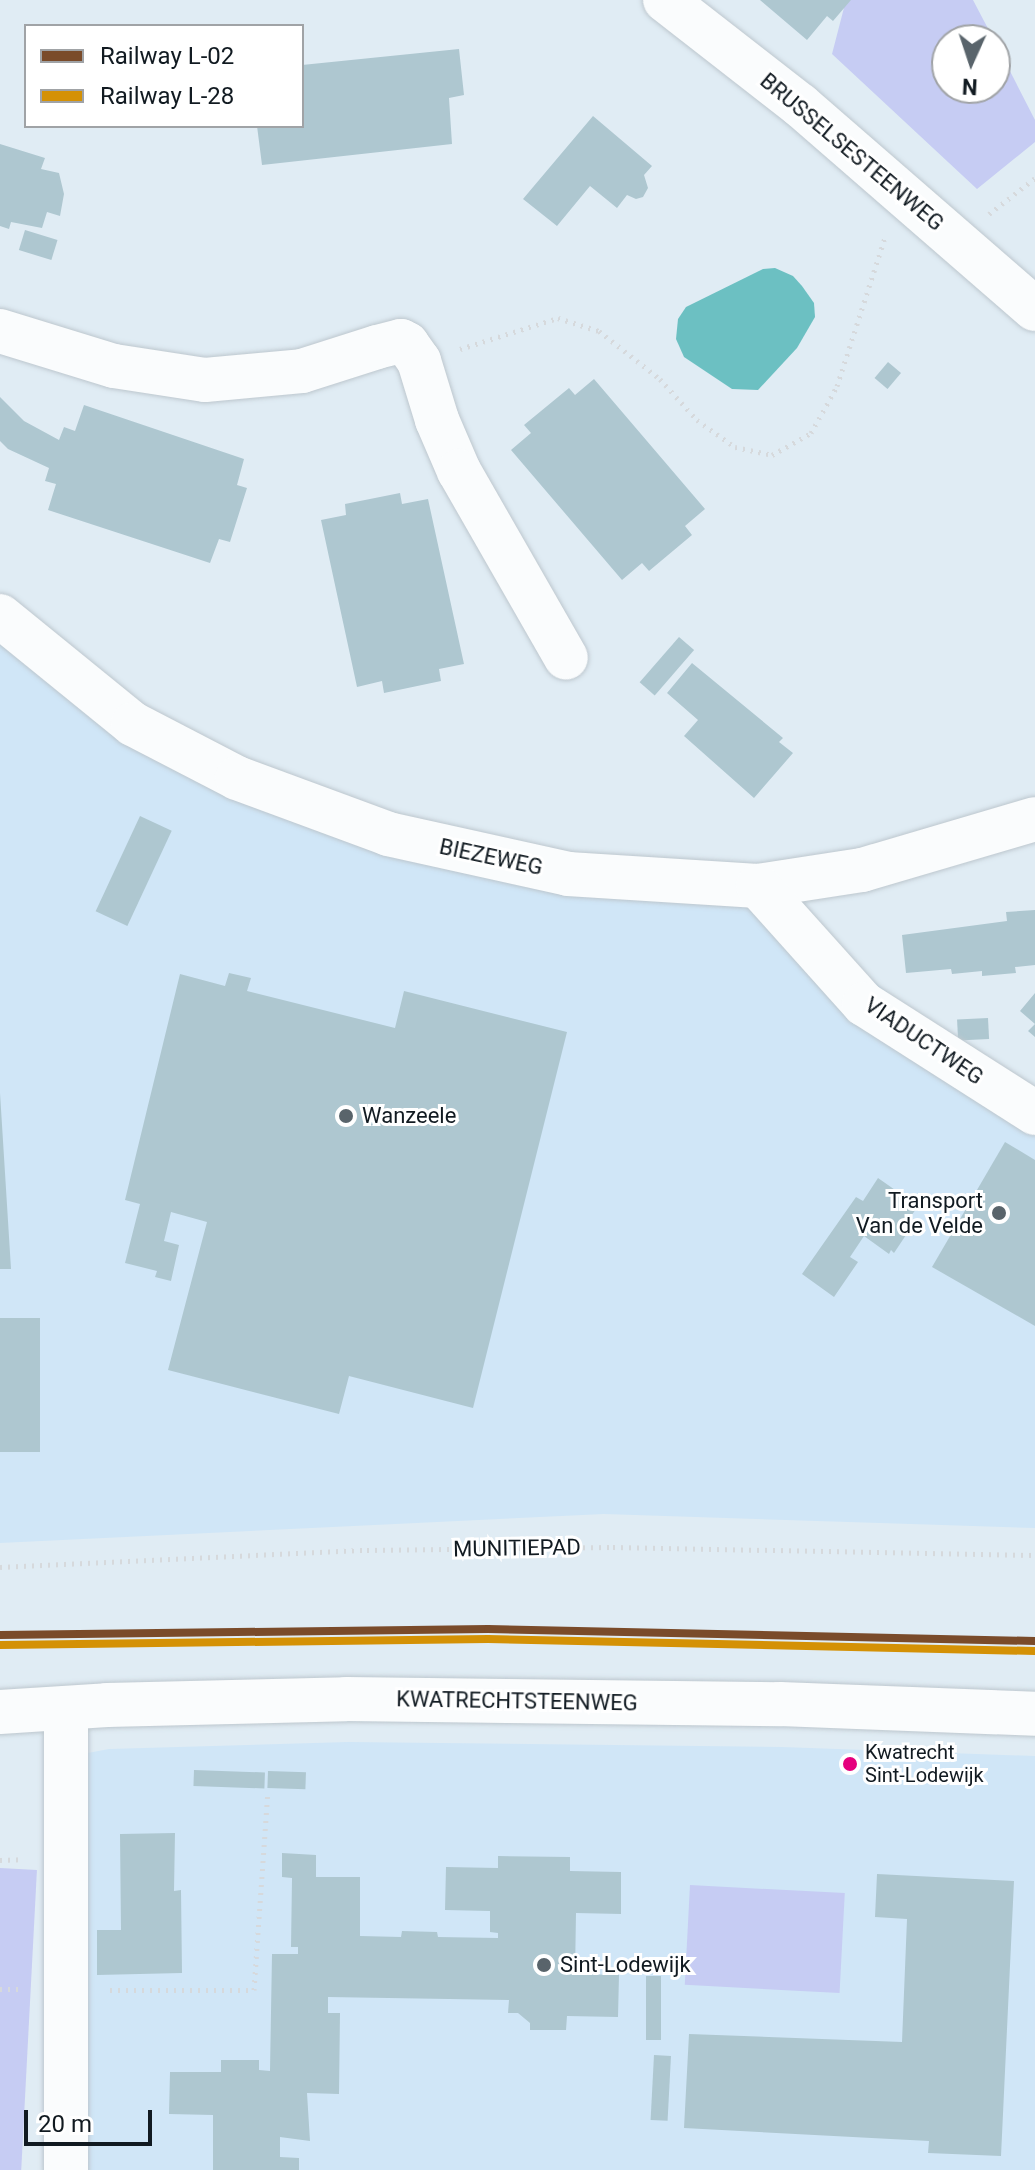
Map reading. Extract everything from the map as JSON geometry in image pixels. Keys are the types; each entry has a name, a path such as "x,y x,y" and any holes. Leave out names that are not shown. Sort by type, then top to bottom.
{"street":[{"name":"BRUSSELSESTEENWEG","path":"665,0 800,105 1035,309"},
{"path":"0,331 114,366 205,380 302,371 401,341 412,349 419,361 437,420 459,471 566,658"},
{"name":"BIEZEWEG","path":"0,616 133,724 237,778 388,834 568,874 758,886 862,870 1035,819"},
{"name":"VIADUCTWEG","path":"758,886 864,1004 1035,1113"},
{"name":"KWATRECHTSTEENWEG","path":"0,1712 346,1699 780,1704 1035,1714"},
{"path":"66,1708 66,2170"}],"path":[{"path":"956,240 1035,178"},
{"path":"419,361 558,318 599,331 660,379 697,420 735,447 772,455 811,433 837,386 898,190"},
{"name":"MUNITIEPAD","path":"0,1567 367,1550 613,1547 1035,1555"},
{"path":"0,1989 254,1990 268,1792"}],"shaded area":[{"path":"846,0 973,0 986,24 931,24 931,104 1011,104 1011,73 1035,120 1035,142 977,189 832,54"},
{"path":"775,268 793,276 802,286 814,303 815,317 797,348 758,390 732,389 684,357 676,339 678,319 686,307 763,269"},
{"path":"0,609 133,724 387,834 758,886 1035,1114 1035,1528 604,1514 0,1543"},
{"name":"Sint-Lodewijk","path":"348,1742 782,1747 1035,1756 1035,2170 51,2170 56,1759 109,1749"},
{"path":"0,1868 37,1870 21,2170 0,2170"},
{"path":"690,1885 845,1893 840,1993 685,1985"}],"building":[{"path":"760,0 851,0 833,21 827,16 807,40"},
{"path":"459,49 464,95 449,98 452,144 262,165 257,128 304,128 304,65"},
{"path":"593,116 652,166 644,175 648,188 643,197 636,199 627,195 617,208 590,186 557,226 523,199"},
{"path":"0,144 45,158 41,169 59,173 64,194 60,216 47,212 42,228 11,222 9,229 0,226"},
{"path":"25,230 58,240 51,260 19,250"},
{"path":"888,362 901,373 888,389 875,378"},
{"path":"594,379 705,509 685,526 692,535 649,571 642,563 622,580 511,450 531,433 524,425 569,388 575,395"},
{"path":"0,397 24,421 59,440 64,427 75,431 84,405 244,459 237,485 247,488 230,542 219,539 210,563 48,510 56,484 45,481 49,468 8,449 0,441"},
{"path":"400,493 402,504 428,499 464,664 439,669 441,681 384,693 382,681 357,687 321,520 346,515 345,504"},
{"path":"679,637 694,650 655,695 640,682"},
{"path":"692,663 783,738 779,742 793,753 754,798 684,736 698,720 667,693"},
{"path":"140,816 172,831 127,926 96,911"},
{"path":"1035,910 1035,965 1015,967 1016,973 982,976 982,971 952,974 951,969 906,973 902,935 1007,921 1006,912"},
{"name":"Wanzeele","path":"229,973 251,978 247,991 395,1028 404,991 567,1032 473,1408 349,1376 339,1414 168,1370 207,1222 171,1212 164,1241 179,1245 171,1281 155,1277 157,1271 125,1263 140,1204 125,1200 180,974 225,986"},
{"path":"1035,993 1035,1024 1020,1011"},
{"path":"988,1018 989,1039 958,1041 957,1020"},
{"path":"1035,1024 1035,1037 1028,1031"},
{"path":"0,1093 11,1269 0,1269"},
{"name":"Transport Van de Velde","path":"1005,1142 1035,1160 1035,1326 932,1267"},
{"path":"878,1178 918,1206 901,1231 906,1235 894,1253 891,1250 889,1254 864,1236 850,1257 858,1262 834,1297 802,1274 856,1197 863,1201"},
{"path":"0,1318 40,1318 40,1452 0,1452"},
{"path":"194,1770 265,1772 264,1788 193,1786"},
{"path":"268,1771 306,1772 305,1789 267,1788"},
{"path":"175,1833 174,1891 181,1890 182,1973 97,1975 97,1930 121,1930 120,1834"},
{"path":"282,1853 316,1855 316,1877 360,1877 360,1936 401,1937 402,1931 437,1932 438,1937 498,1938 498,1933 490,1932 490,1911 445,1910 446,1867 498,1868 498,1856 570,1857 570,1871 621,1872 621,1914 576,1913 575,1974 619,1975 618,2017 567,2016 566,2030 530,2030 530,2023 518,2013 508,2013 509,2000 328,1997 328,2013 340,2013 339,2094 307,2093 310,2141 280,2137 280,2157 299,2158 299,2170 213,2170 213,2115 169,2114 170,2072 221,2072 221,2060 259,2060 259,2070 270,2071 272,1954 298,1954 298,1947 291,1947 292,1878 282,1877"},
{"path":"877,1874 1014,1881 1001,2156 928,2153 929,2141 684,2128 689,2034 902,2042 907,1919 875,1917"},
{"path":"646,1976 661,1976 661,2040 646,2040"},
{"path":"654,2055 671,2056 668,2121 651,2120"}],"rail line":[{"name":"L-02","path":"0,1635 488,1629 1035,1641"},
{"name":"L-28","path":"0,1645 488,1639 1035,1651"}],"place":[{"name":"Wanzeele","path":"346,1116"},
{"name":"Transport Van de Velde","path":"999,1213"},
{"name":"Kwatrecht Sint-Lodewijk","path":"850,1764"},
{"name":"Sint-Lodewijk","path":"544,1965"}]}
